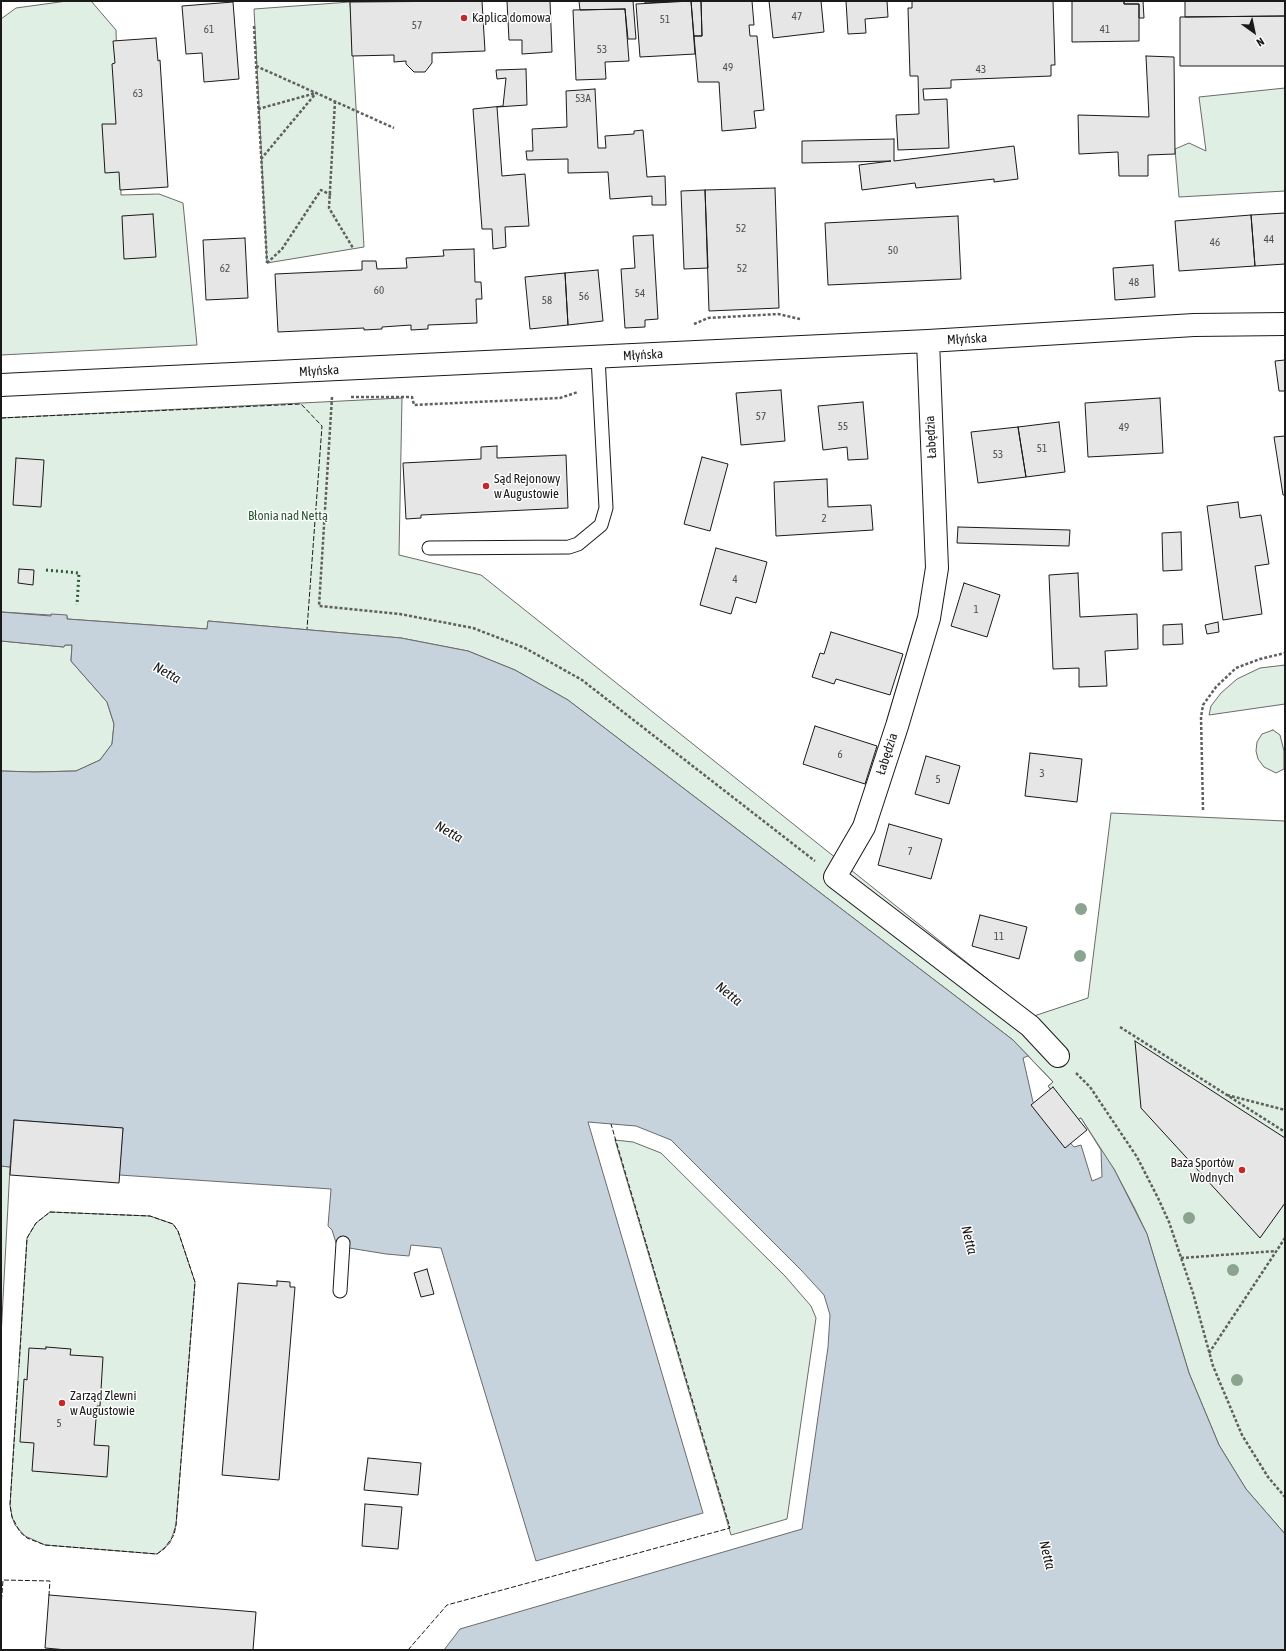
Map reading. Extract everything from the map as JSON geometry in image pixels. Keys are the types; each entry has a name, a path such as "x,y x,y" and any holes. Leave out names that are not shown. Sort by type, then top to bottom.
{"street":[{"name":"Młyńska","path":"1,385 928,341 1194,326 1285,324"},
{"name":"Łabędzia","path":"835,877 864,827 897,726 929,618 937,568 928,341"},
{"path":"835,877 1030,1026 1058,1056"}],"lane":[{"path":"429,548 569,547 578,544 600,525 606,508 598,357"},
{"path":"340,1291 344,1243"}],"path":[{"path":"254,26 267,263 282,249 321,190 331,195"},
{"path":"256,66 317,92 394,128"},
{"path":"258,109 317,92"},
{"path":"261,159 317,92"},
{"path":"335,101 331,195 329,208 353,248"},
{"path":"332,397 319,606 400,614 473,628 525,648 582,680 655,735 835,877"},
{"path":"1203,810 1200,718 1203,705 1216,687 1236,668 1260,659 1285,653"},
{"path":"1120,1027 1285,1132"},
{"path":"1058,1056 1090,1087 1137,1157 1163,1210 1193,1293 1213,1366 1242,1435 1268,1477 1285,1497"},
{"path":"1225,1095 1285,1110"},
{"path":"1209,1353 1285,1238"},
{"path":"1181,1258 1276,1251"}],"green space":[{"path":"67,1 91,1 116,30 121,195 159,194 183,203 197,345 1,355 1,19 16,8"},
{"path":"350,2 364,247 267,263 254,9"},
{"path":"1285,88 1285,191 1179,197 1175,149 1189,143 1206,151 1199,97"},
{"name":"Błonia nad Nettą","path":"402,398 399,555 481,575 1034,1016 1088,998 1111,813 1285,821 1285,1534 1246,1489 1219,1445 1189,1373 1147,1234 1114,1169 1048,1086 1053,1082 1013,1040 568,700 515,670 468,651 401,638 208,621 207,629 67,619 67,616 1,612 1,418"},
{"path":"1,641 64,647 64,645 72,645 71,661 107,702 114,724 112,744 100,760 76,771 1,771"},
{"path":"1285,665 1285,704 1209,715 1211,706 1221,693 1237,679 1260,668"},
{"path":"1273,730 1280,735 1284,751 1284,769 1276,773 1264,767 1258,759 1256,751 1257,742 1262,734"},
{"path":"615,1140 633,1142 661,1153 785,1276 811,1306 816,1318 787,1519 731,1535"},
{"path":"1,1166 10,1167 1,1337"},
{"path":"50,1212 150,1216 173,1224 178,1231 195,1282 176,1525 170,1543 157,1554 45,1545 25,1536 15,1525 12,1517 10,1505 27,1238 36,1223"}],"water":[{"name":"Netta","path":"1,612 51,616 51,614 67,615 67,619 207,629 208,621 401,638 468,651 515,670 568,700 1013,1040 1053,1082 1048,1086 1075,1121 1081,1118 1114,1169 1147,1234 1189,1373 1219,1445 1246,1489 1285,1534 1285,1650 444,1650 460,1629 802,1529 828,1347 830,1315 824,1295 671,1140 636,1126 588,1122 703,1513 536,1561 441,1248 411,1245 409,1256 337,1246 332,1230 328,1226 331,1189 119,1175 123,1128 14,1120 10,1167 1,1166 1,771 76,771 100,760 112,744 114,724 107,702 71,661 72,645 65,645 64,647 1,641"}],"pier":[{"path":"1028,1056 1053,1082 1048,1086 1075,1121 1081,1118 1101,1150 1102,1177 1092,1181 1081,1145 1074,1147 1033,1102 1023,1058"}],"building":[{"path":"482,1 485,51 432,53 432,63 425,72 414,72 406,64 406,61 394,62 394,55 352,56 350,2"},
{"path":"507,1 550,1 552,52 522,54 522,40 509,40"},
{"path":"579,1 633,1 636,39 628,39 625,9 580,10"},
{"path":"645,1 683,1 645,3"},
{"path":"691,1 695,54 640,57 636,4"},
{"path":"691,1 701,1 702,36 694,36"},
{"path":"701,1 752,1 754,25 749,25 750,36 757,36 764,110 754,111 756,128 722,131 719,82 698,82 694,36 702,36"},
{"path":"769,1 821,1 824,32 773,38"},
{"path":"846,1 887,1 888,17 865,19 866,33 848,34"},
{"path":"912,1 1053,1 1055,65 1051,65 1051,76 951,80 951,88 923,89 924,100 947,99 949,148 898,150 896,115 919,114 918,76 910,76 908,8 912,8"},
{"path":"1072,1 1124,1 1124,4 1139,4 1139,41 1072,42"},
{"path":"1124,1 1143,1 1144,18 1139,18 1139,4 1124,4"},
{"path":"1185,1 1285,1 1285,16 1185,17"},
{"path":"233,2 239,79 204,82 202,53 186,54 182,6"},
{"path":"625,9 629,61 605,62 606,79 576,80 573,10"},
{"path":"1285,16 1285,66 1180,66 1180,17"},
{"path":"156,38 158,61 160,60 168,187 120,190 119,172 105,173 102,124 116,124 112,64 115,63 113,41"},
{"path":"1146,56 1174,57 1175,154 1148,155 1148,176 1119,176 1118,152 1079,154 1078,115 1149,117"},
{"path":"526,69 527,105 497,107 502,176 525,174 529,226 505,227 506,247 493,249 492,229 482,229 473,109 503,106 506,78 497,79 496,70"},
{"path":"595,89 598,148 606,148 605,136 634,134 634,131 643,130 647,177 665,176 666,205 652,205 652,196 610,199 608,172 568,173 568,159 527,160 526,151 533,151 532,129 567,127 566,91"},
{"path":"894,139 894,161 1014,146 1018,179 994,182 994,179 916,188 915,183 862,190 859,165 891,161 802,163 802,141"},
{"path":"775,188 779,308 709,311 705,190"},
{"path":"705,190 708,268 684,269 681,191"},
{"path":"1285,213 1285,264 1255,266 1251,215"},
{"path":"153,214 156,257 124,259 122,216"},
{"path":"1251,215 1255,266 1179,271 1175,221"},
{"path":"958,216 961,279 828,285 825,223"},
{"path":"653,235 658,319 645,320 645,327 625,328 621,269 635,268 633,236"},
{"path":"245,238 248,298 206,300 203,240"},
{"path":"474,249 475,282 481,282 482,299 476,299 477,323 428,325 428,329 411,330 411,325 364,330 364,328 278,332 275,274 362,270 362,261 376,261 377,269 407,268 406,258 444,256 443,250"},
{"path":"1153,265 1155,297 1115,300 1113,268"},
{"path":"598,270 603,321 568,325 565,273"},
{"path":"565,273 568,325 530,329 525,277"},
{"path":"1285,360 1285,391 1279,391 1275,361"},
{"path":"781,390 785,441 741,445 736,393"},
{"path":"1160,398 1163,453 1088,457 1085,403"},
{"path":"863,402 868,459 848,460 847,447 823,450 818,406"},
{"path":"1059,422 1065,472 1026,477 1018,427"},
{"path":"1018,427 1026,477 978,483 971,432"},
{"path":"1285,436 1285,495 1283,495 1274,437"},
{"name":"Sąd Rejonowy w Augustowie","path":"497,446 497,458 566,455 568,508 421,515 421,518 406,519 403,463 481,459 481,447"},
{"path":"702,457 728,464 710,531 684,524"},
{"path":"16,458 44,460 41,507 13,505"},
{"path":"827,479 828,507 871,505 873,530 776,536 774,482"},
{"path":"1238,502 1240,518 1261,515 1269,564 1255,566 1262,614 1223,620 1207,506"},
{"path":"958,527 1070,530 1069,546 957,543"},
{"path":"1181,532 1182,570 1163,571 1162,533"},
{"path":"716,548 767,562 756,603 736,597 731,614 700,605"},
{"path":"19,569 34,570 33,585 18,583"},
{"path":"1078,573 1080,617 1137,614 1138,649 1105,651 1107,686 1079,687 1079,668 1053,669 1049,575"},
{"path":"964,583 1000,595 987,637 951,626"},
{"path":"1218,622 1219,632 1207,634 1205,625"},
{"path":"1182,624 1183,644 1163,645 1163,625"},
{"path":"831,632 903,654 890,695 836,679 834,684 812,677 820,653 824,654"},
{"path":"815,726 877,746 865,784 803,764"},
{"path":"1030,753 1082,759 1077,802 1025,796"},
{"path":"926,756 960,766 949,804 915,794"},
{"path":"889,824 942,839 931,879 878,865"},
{"path":"980,915 1027,927 1019,959 972,946"},
{"name":"Baza Sportów Wodnych","path":"1135,1041 1285,1138 1285,1203 1260,1238 1141,1108"},
{"path":"1053,1087 1087,1130 1065,1148 1031,1105"},
{"path":"14,1120 123,1128 119,1183 10,1175"},
{"path":"427,1269 434,1294 421,1297 414,1273"},
{"path":"277,1281 290,1282 290,1287 295,1287 279,1480 222,1475 238,1283 277,1286"},
{"path":"46,1347 71,1349 70,1355 103,1357 100,1406 97,1406 94,1445 109,1446 107,1477 32,1471 34,1443 20,1442 24,1379 27,1380 29,1348 46,1349"},
{"path":"368,1458 421,1463 418,1495 364,1490"},
{"path":"365,1504 402,1507 398,1549 362,1546"},
{"path":"49,1595 256,1612 253,1650 67,1650 45,1648"}],"hedge":[{"path":"46,570 79,573 77,605"}],"fence":[{"path":"1,418 301,404 322,426 307,629"},
{"path":"408,1650 447,1605 730,1528 611,1124"},
{"path":"18,1381 10,1505 12,1517 20,1532 27,1538 45,1545 157,1554 164,1549 174,1535 176,1525 195,1282 178,1231 173,1224 150,1216 50,1212 36,1223 27,1238 19,1367"},
{"path":"1,1607 3,1580 50,1581 49,1595"}],"place":[{"name":"Kaplica domowa","path":"464,18"},
{"name":"Sąd Rejonowy w Augustowie","path":"486,486"},
{"name":"Baza Sportów Wodnych","path":"1242,1170"},
{"name":"Zarząd Zlewni w Augustowie","path":"62,1403"}]}
